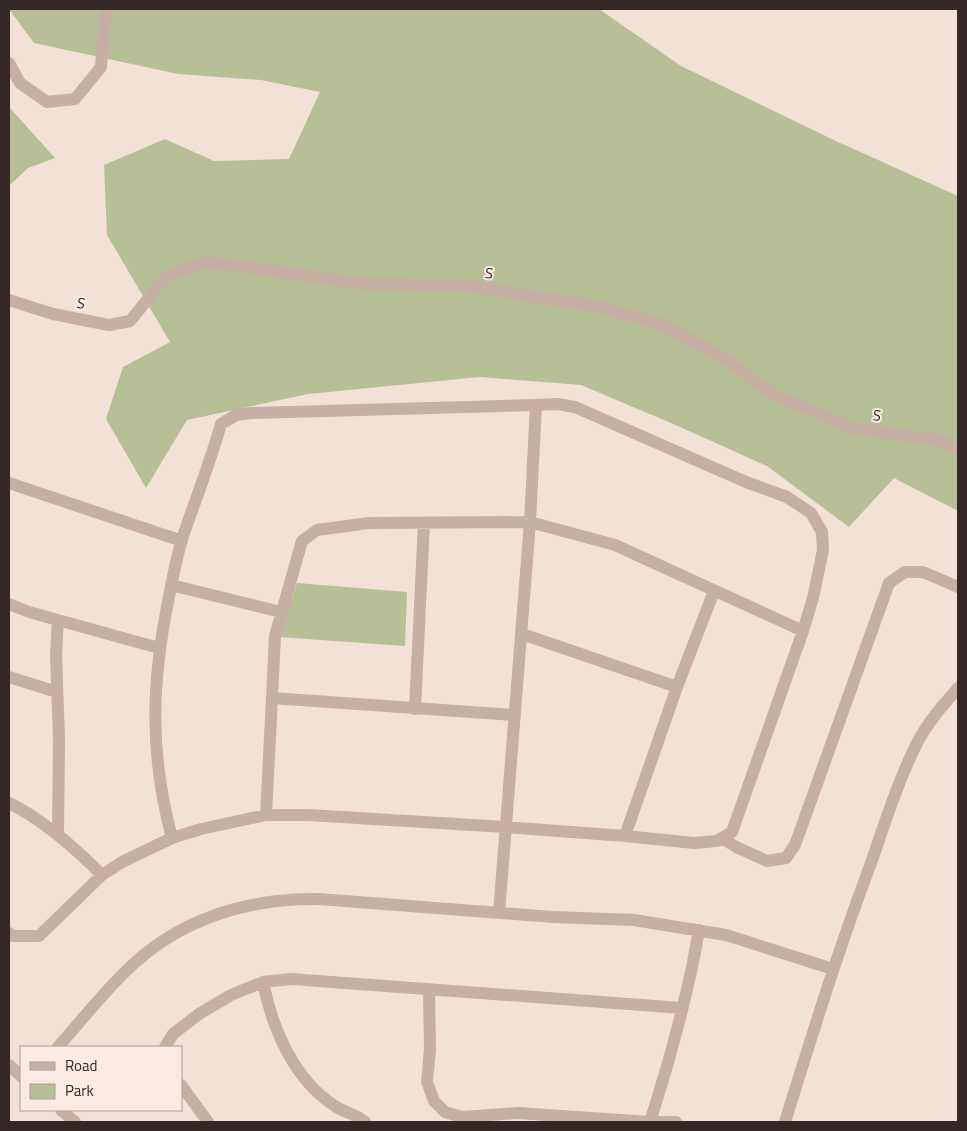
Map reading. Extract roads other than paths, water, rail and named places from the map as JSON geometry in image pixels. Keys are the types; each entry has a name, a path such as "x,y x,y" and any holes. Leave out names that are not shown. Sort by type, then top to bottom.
{"street":[{"path":"9,63 20,83 47,102 75,99 101,67 106,9"},
{"name":"S","path":"9,300 53,314 109,325 130,321 166,277 202,263 234,265 365,284 471,286 600,307 660,324 720,355 774,395 853,428 942,441 958,450"},
{"path":"9,933 13,936 40,936 102,875 122,862 172,838 201,829 266,815 309,815 505,827 694,843 717,841 732,832 803,631 813,598 823,550 822,532 811,513 787,497 746,482 596,415 557,404 236,415 220,424 215,446 182,541 171,585 159,648 155,696 155,741 159,783 172,838"},
{"path":"499,912 522,634 536,405"},
{"path":"9,483 182,541"},
{"path":"266,815 275,636 302,541 317,530 369,523 530,522 614,545 803,631"},
{"path":"415,709 424,523"},
{"path":"722,838 736,847 767,861 786,858 795,845 889,584 905,572 923,572 958,587"},
{"path":"171,585 282,612"},
{"path":"625,836 676,687 714,591"},
{"path":"9,604 58,620 159,648"},
{"path":"58,620 58,835"},
{"path":"522,634 676,687"},
{"path":"9,677 57,692"},
{"path":"785,1122 833,968 904,772 918,741 939,710 958,688"},
{"path":"272,698 514,715"},
{"path":"9,803 18,807 58,835 102,875"},
{"path":"59,1046 114,983 142,956 182,928 240,906 300,899 499,912 553,918 634,920 726,935 833,968"},
{"path":"650,1122 669,1062 692,975 699,930"},
{"path":"166,1046 173,1034 199,1014 231,995 263,982 291,979 682,1008"},
{"path":"263,982 267,1003 277,1029 300,1074 335,1107 359,1116 365,1122"},
{"path":"429,990 430,1049 427,1082 434,1100 445,1112 462,1117 518,1113 676,1122"},
{"path":"9,1065 20,1075"},
{"path":"182,1086 208,1122"},
{"path":"62,1111 75,1122"}]}
